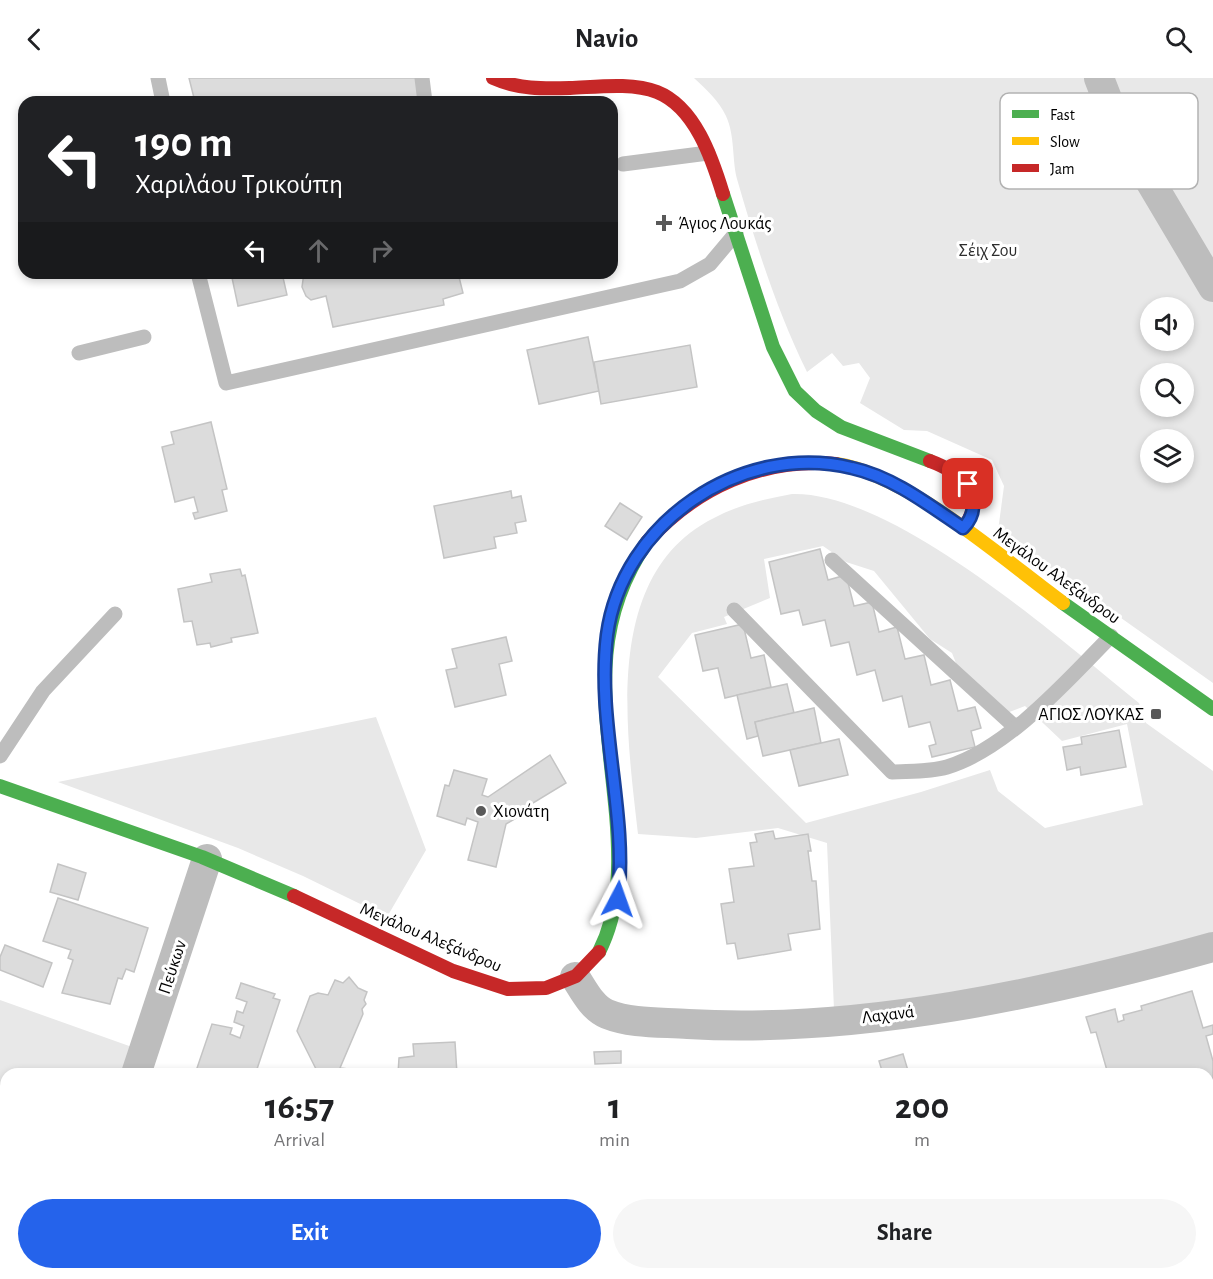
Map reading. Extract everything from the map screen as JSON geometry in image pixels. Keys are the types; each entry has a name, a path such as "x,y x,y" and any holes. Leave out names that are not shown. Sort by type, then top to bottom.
{"main road":[{"path":"493,78 517,95 600,88 657,92 687,116 708,153 770,342 785,373 803,401 830,421 882,444 946,467 959,475 968,484 973,496 971,520 963,528"},
{"name":"Μεγάλου Αλεξάνδρου","path":"0,786 207,859 489,984 529,990 550,987 574,977 591,962 605,940 615,913 620,884 608,724 608,633 613,607 627,573 641,549 658,529 686,504 712,488 765,469 804,463 839,465 874,475 919,499 963,528 1213,709"}],"street":[{"path":"1099,78 1105,93"},
{"path":"1155,189 1213,287"},
{"name":"Πεύκων","path":"138,1068 207,859"},
{"name":"Λαχανά","path":"574,977 600,1010 623,1018 700,1024 793,1024 945,1006 1041,990 1213,947"}],"lane":[{"path":"158,78 162,96"},
{"path":"422,78 424,96"},
{"path":"623,164 708,153"},
{"path":"200,279 226,383 680,281 710,264 736,233"},
{"path":"79,353 144,337"},
{"path":"832,560 1015,727"},
{"path":"734,610 892,772 945,768 990,748 1111,636"},
{"path":"0,756 43,691 116,614"}],"green space":[{"name":"Σέιχ Σου","path":"694,78 1213,78 1213,683 998,531 1004,486 992,460 927,431 904,430 860,403 870,378 859,363 843,366 832,353 807,372 777,302 752,228 737,179 729,123 720,105"},
{"path":"792,494 833,500 878,517 926,542 1022,608 1066,643 1139,703 1146,723 1213,771 1213,934 1092,971 834,1010 827,843 778,828 696,838 638,834 629,750 627,705 630,660 637,616 653,577 678,544 714,518 742,506","holes":["823,546 846,562 874,571 930,639 952,653 961,676 1004,714 1025,706 1062,741 1127,724 1143,805 1045,828 998,791 990,770 921,792 806,823 658,677 692,633 727,624 724,617 770,598 764,559"]},
{"path":"376,717 426,850 387,917 303,876 238,848 58,782"},
{"path":"0,1000 132,1047 125,1068 0,1068"}],"building":[{"path":"189,78 417,78 420,96 194,96"},
{"path":"232,279 283,279 287,295 238,306"},
{"path":"303,279 460,279 463,293 443,299 444,305 333,327 326,296 311,300 306,296 302,287"},
{"path":"588,337 599,391 539,404 527,350"},
{"path":"690,345 697,387 601,404 594,362"},
{"path":"211,422 227,489 222,490 227,511 195,519 193,513 198,512 194,497 175,502 162,447 174,444 171,432"},
{"path":"511,491 512,498 521,496 526,521 515,523 517,533 494,537 496,548 444,558 434,506"},
{"path":"620,503 642,517 627,540 605,526"},
{"path":"820,549 828,580 846,575 854,606 872,602 879,632 897,627 905,659 924,655 931,685 950,680 958,711 975,707 981,728 971,731 975,747 932,757 929,746 936,744 930,722 909,727 902,696 883,701 875,670 857,675 849,642 831,646 825,620 803,625 799,610 781,614 769,562"},
{"path":"240,569 242,576 245,575 258,633 231,638 232,642 211,647 210,643 197,645 192,621 184,622 178,589 212,582 210,574"},
{"path":"743,624 751,658 764,655 771,687 725,698 718,668 703,671 695,635"},
{"path":"506,637 512,661 499,664 506,695 455,707 446,670 457,668 452,649"},
{"path":"787,684 794,713 755,722 758,736 747,739 737,695"},
{"path":"814,708 821,743 763,756 755,722"},
{"path":"1119,730 1126,767 1081,775 1080,767 1067,770 1063,747 1082,744 1081,737"},
{"path":"839,739 848,775 799,786 790,750"},
{"name":"Χιονάτη","path":"550,755 566,783 523,809 525,813 506,824 496,867 468,860 478,822 467,818 465,825 437,816 445,785 449,786 454,770 487,779 482,795 488,797"},
{"path":"773,831 775,839 808,834 811,851 808,851 812,881 816,881 820,929 788,934 791,950 738,959 735,943 727,944 721,904 734,902 729,869 754,866 750,843 757,842 755,834"},
{"path":"58,864 86,873 78,900 50,892"},
{"path":"58,898 148,928 134,972 126,969 122,979 118,978 110,1004 62,993 73,960 68,958 71,950 43,941"},
{"path":"5,945 52,963 43,987 0,970 0,957"},
{"path":"349,977 358,988 367,992 364,1000 366,1004 362,1009 363,1014 340,1068 316,1068 297,1031 310,996 318,993 328,995 335,980 343,983"},
{"path":"241,983 275,994 273,998 280,1000 257,1068 197,1068 212,1024 232,1028 230,1034 240,1038 244,1026 234,1022 237,1011 243,1013 247,1002 236,998"},
{"path":"1192,991 1203,1028 1213,1025 1213,1034 1206,1036 1213,1068 1106,1068 1096,1032 1091,1033 1086,1017 1115,1009 1118,1022 1124,1020 1123,1015 1142,1010 1141,1006"},
{"path":"455,1042 457,1068 398,1068 399,1058 414,1056 413,1044"},
{"path":"621,1051 621,1063 595,1064 594,1052"},
{"path":"903,1054 907,1068 881,1068 879,1061"}],"traffic: fast":[{"path":"723,194 773,347 795,391 816,411 841,427 930,461"},
{"path":"599,952 612,919 618,867 616,814 606,707 605,674 608,641 615,608 628,575 647,542"},
{"path":"1063,603 1213,709"},
{"path":"0,786 202,857 294,896"}],"traffic: slow":[{"path":"836,464 864,471 924,501 1063,603"}],"traffic: jam":[{"path":"493,78 530,88 625,86 657,92 670,99 692,121 707,150 723,194"},
{"path":"930,461 951,472 968,487 973,506 963,528"},
{"path":"647,542 687,506 732,480 757,471 782,466 809,463 836,464"},
{"path":"294,896 453,971 508,989 546,988 576,976 599,952"}],"place":[{"name":"Άγιος Λουκάς","path":"664,223"},
{"name":"ΑΓΙΟΣ ΛΟΥΚΑΣ","path":"1156,714"},
{"name":"Χιονάτη","path":"481,811"}],"route":[{"path":"618,899 619,849 609,746 606,648 613,607 627,573 641,549 668,519 700,494 735,478 784,464 827,463 874,475 891,482 963,528 971,520 974,509 973,496 968,484"}]}
